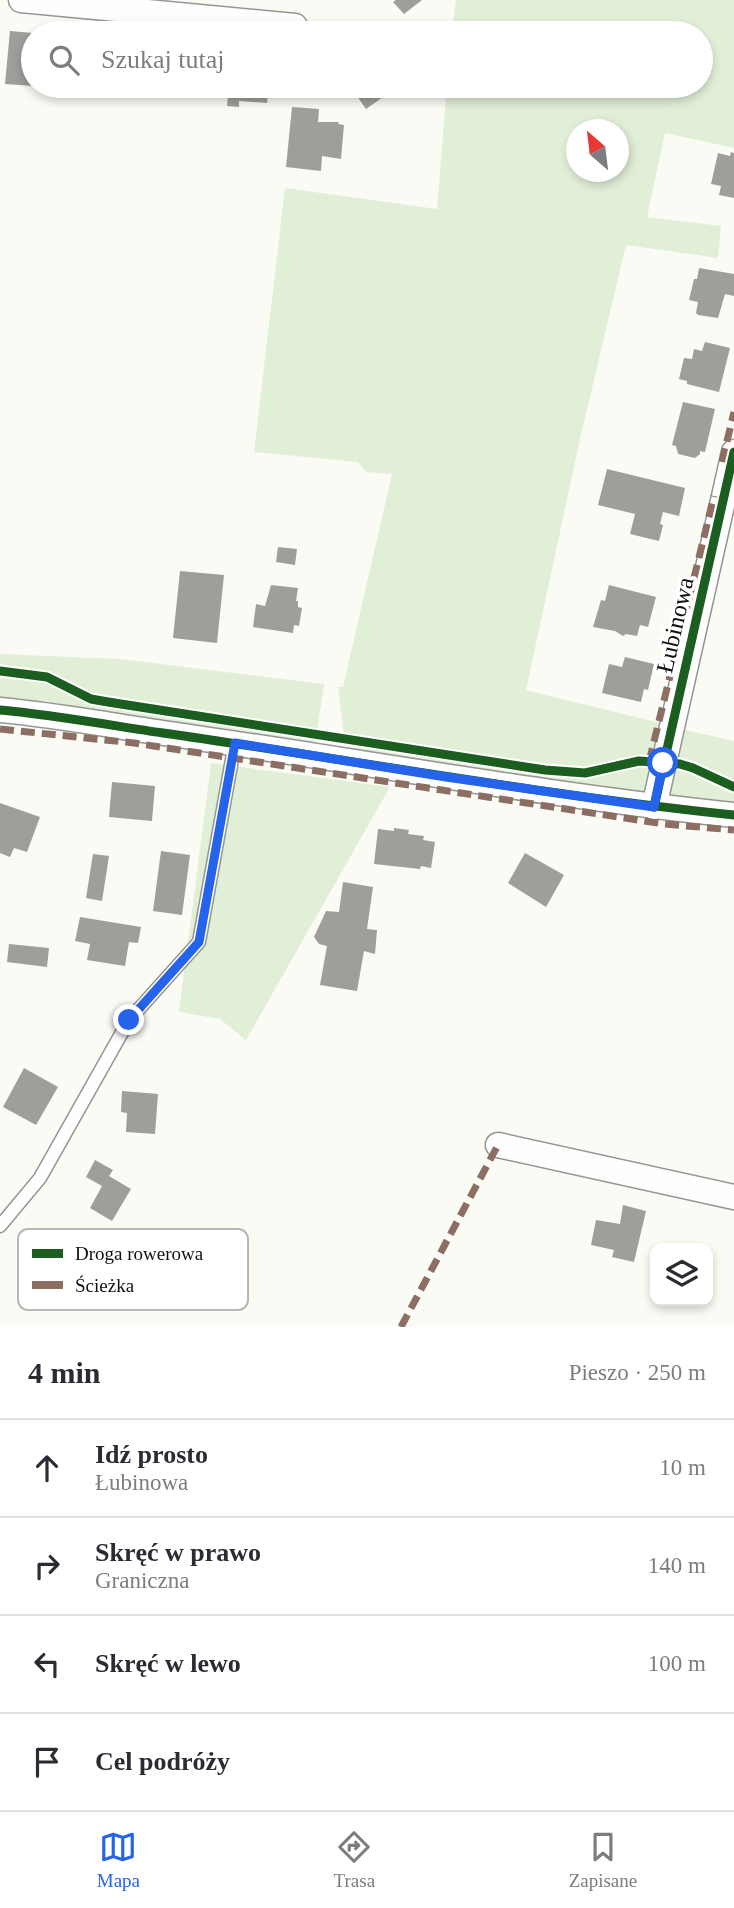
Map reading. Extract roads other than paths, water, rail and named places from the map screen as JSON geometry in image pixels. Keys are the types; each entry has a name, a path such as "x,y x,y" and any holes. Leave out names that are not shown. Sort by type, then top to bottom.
{"street":[{"path":"21,0 81,3 248,21"},
{"name":"Łubinowa","path":"654,807 734,452"},
{"path":"0,709 446,777 654,807 734,815"},
{"path":"498,1145 734,1197"}],"lane":[{"path":"0,1226 40,1178 129,1020 199,942 235,743"}]}
